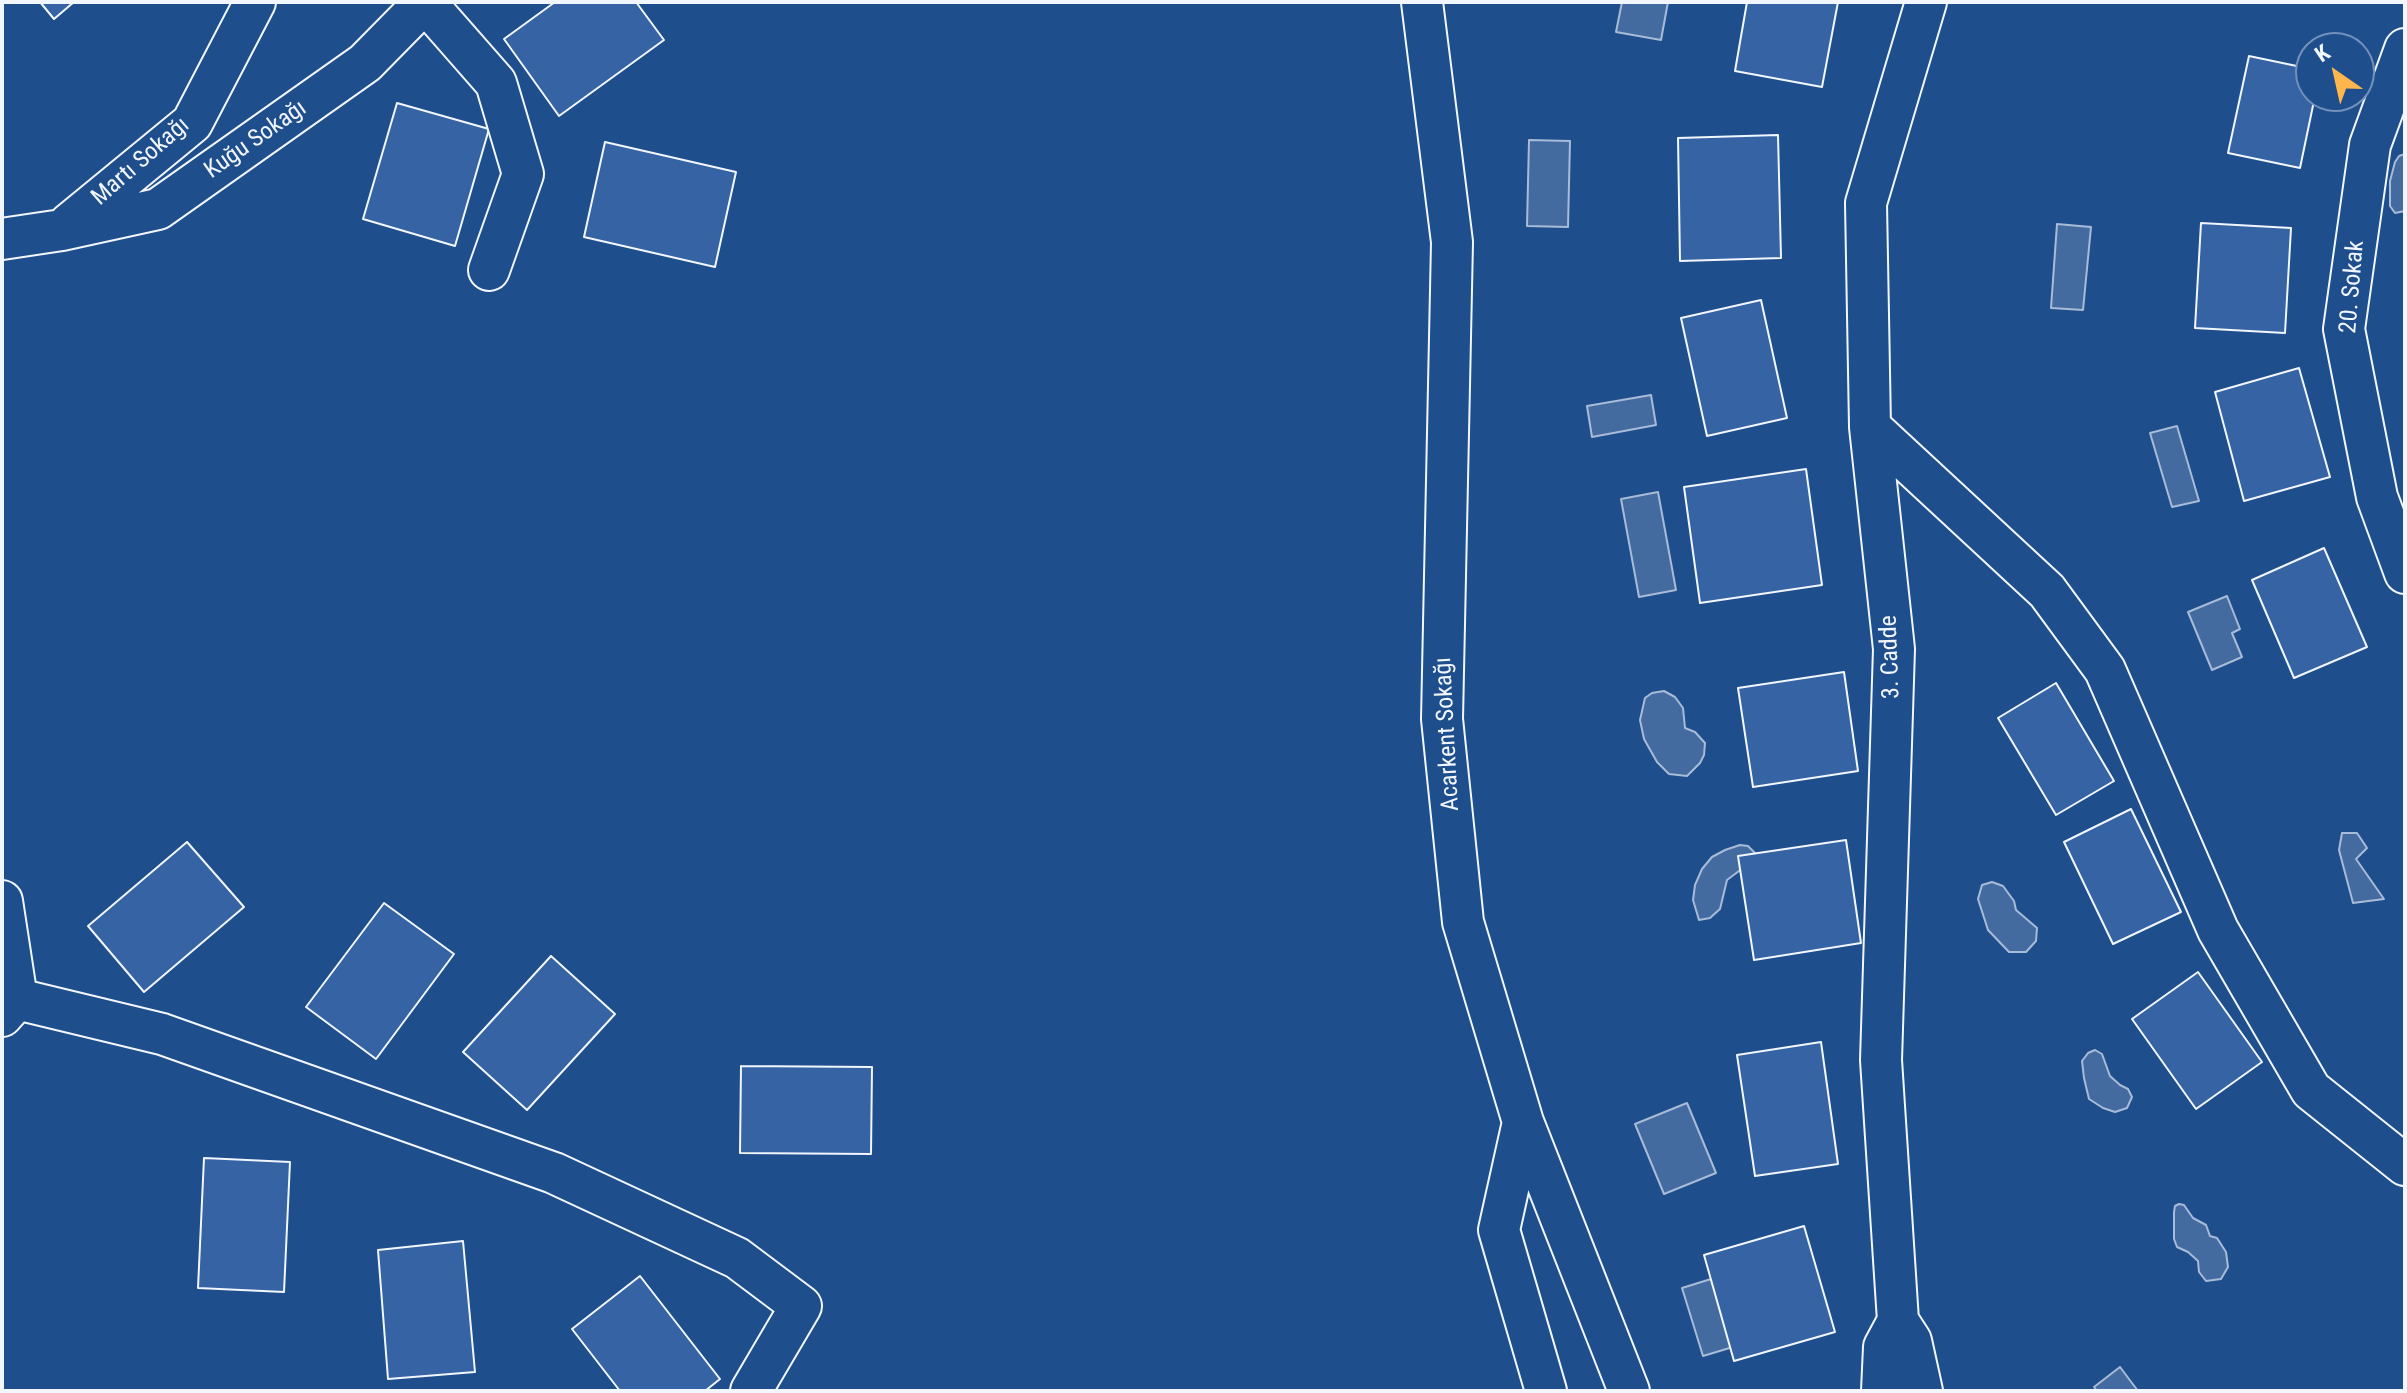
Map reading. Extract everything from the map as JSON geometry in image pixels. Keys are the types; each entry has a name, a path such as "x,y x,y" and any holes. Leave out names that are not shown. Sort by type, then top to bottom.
{"street":[{"name":"Martı Sokağı","path":"62,230 192,123 255,2"},
{"name":"Kuğu Sokağı","path":"2,239 62,230 158,209 365,63 425,2 496,83 523,174 489,270"},
{"name":"Acarkent Sokağı","path":"1422,2 1452,242 1442,719 1463,922 1523,1122 1629,1391"},
{"name":"3. Cadde","path":"1898,1321 1881,1060 1894,649 1870,427 1866,203 1926,2"},
{"name":"20. Sokak","path":"2405,49 2370,145 2344,329 2377,497 2405,573"},
{"path":"1870,427 2047,591 2097,658 2105,670 2218,930 2311,1090 2405,1165"},
{"path":"2,901 9,1008 162,1034 540,1168 737,1258 801,1306 751,1391"},
{"path":"1523,1122 1499,1230 1546,1391"},
{"path":"1882,1391 1884,1347 1898,1321 1911,1341 1922,1391"}],"water":[{"path":"1622,2 1668,2 1661,40 1616,32"},
{"path":"1529,140 1570,141 1568,227 1527,226"},
{"path":"2405,154 2405,211 2395,213 2390,206 2390,181 2395,162"},
{"path":"2057,224 2091,227 2083,310 2051,308"},
{"path":"1651,395 1656,425 1592,437 1587,406"},
{"path":"2177,426 2199,501 2172,507 2150,433"},
{"path":"1658,492 1676,590 1639,597 1621,499"},
{"path":"2227,596 2240,629 2232,633 2242,657 2212,670 2188,612"},
{"path":"1664,691 1675,697 1683,708 1685,728 1695,732 1705,743 1700,763 1687,776 1669,774 1657,762 1644,739 1640,720 1645,698"},
{"path":"2342,833 2357,833 2367,848 2356,859 2384,899 2353,903 2339,850"},
{"path":"1740,845 1748,846 1756,854 1727,880 1720,909 1710,918 1699,920 1693,900 1702,869 1712,857"},
{"path":"1992,882 2003,886 2014,901 2016,910 2037,928 2036,941 2026,952 2009,952 1988,930 1978,899 1982,885"},
{"path":"2095,1050 2102,1054 2110,1076 2128,1089 2132,1097 2127,1108 2115,1112 2089,1099 2082,1061"},
{"path":"1687,1103 1716,1173 1664,1194 1635,1124"},
{"path":"2179,1204 2184,1205 2193,1218 2206,1225 2210,1236 2217,1238 2226,1252 2228,1267 2221,1279 2206,1281 2199,1272 2198,1261 2177,1247 2174,1212"},
{"path":"1711,1279 1733,1347 1703,1356 1682,1288"},
{"path":"2120,1367 2138,1391 2097,1391 2094,1387"}],"building":[{"path":"40,2 74,2 54,19"},
{"path":"555,2 636,2 664,40 559,116 504,39"},
{"path":"1747,2 1838,2 1822,87 1735,71"},
{"path":"2249,56 2295,66 2295,112 2312,112 2300,168 2228,153"},
{"path":"397,103 489,129 455,246 363,219"},
{"path":"1778,135 1781,258 1680,261 1678,138"},
{"path":"605,142 736,172 715,267 584,237"},
{"path":"2201,223 2291,228 2285,333 2195,328"},
{"path":"1761,300 1787,418 1707,436 1681,318"},
{"path":"2299,368 2330,477 2244,501 2215,392"},
{"path":"1806,469 1822,585 1700,603 1684,487"},
{"path":"2324,548 2367,647 2294,678 2252,580"},
{"path":"1844,672 1858,771 1753,787 1738,688"},
{"path":"2056,683 2114,781 2056,815 1998,718"},
{"path":"2131,809 2181,912 2113,944 2064,842"},
{"path":"1846,840 1861,943 1754,960 1738,856"},
{"path":"187,842 244,907 144,992 88,926"},
{"path":"384,903 454,954 376,1059 306,1007"},
{"path":"551,956 615,1014 527,1110 463,1052"},
{"path":"2198,972 2262,1062 2196,1109 2132,1019"},
{"path":"1821,1042 1838,1164 1755,1176 1737,1055"},
{"path":"741,1066 872,1067 871,1154 740,1153"},
{"path":"204,1158 290,1162 284,1292 198,1288"},
{"path":"1804,1226 1835,1332 1734,1361 1704,1255"},
{"path":"463,1241 475,1372 388,1379 378,1250"},
{"path":"640,1276 720,1379 705,1391 620,1391 572,1329"}]}
